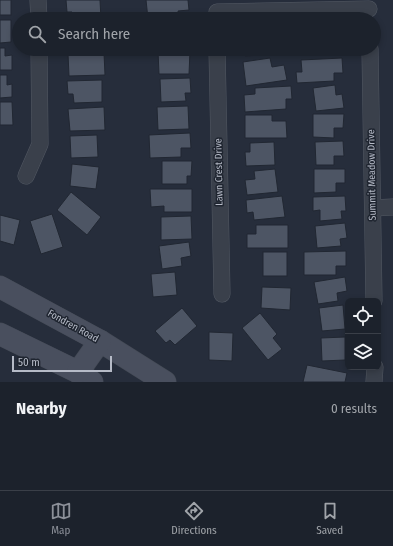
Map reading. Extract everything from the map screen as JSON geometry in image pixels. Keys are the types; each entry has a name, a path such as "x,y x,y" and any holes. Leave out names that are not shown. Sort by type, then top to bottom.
{"main road":[{"name":"Fondren Road","path":"0,287 100,341 165,382"},
{"path":"0,334 85,377 100,341"}],"street":[{"path":"38,0 39,12"},
{"path":"217,10 369,9"},
{"path":"26,176 40,144 39,56"},
{"name":"Lawn Crest Drive","path":"217,56 222,294"},
{"name":"Summit Meadow Drive","path":"370,56 374,298"},
{"path":"373,208 393,208"},
{"path":"374,382 375,370"}],"building":[{"path":"0,0 11,0 11,15 0,15"},
{"path":"66,0 100,0 101,12 67,12"},
{"path":"146,0 188,0 189,10 178,12 147,12"},
{"path":"0,20 11,20 11,42 0,43"},
{"path":"0,48 5,48 5,56 12,55 12,70 0,70"},
{"path":"68,56 104,56 105,75 69,76"},
{"path":"158,56 190,56 189,74 159,74"},
{"path":"270,58 272,67 284,65 287,80 246,86 243,62"},
{"path":"342,58 343,73 334,73 334,81 297,83 296,72 302,72 301,60"},
{"path":"0,75 7,75 7,85 12,84 12,97 0,98"},
{"path":"190,78 191,93 185,93 186,101 161,102 160,79"},
{"path":"102,80 102,102 74,103 73,94 68,94 67,81"},
{"path":"335,85 336,95 342,94 344,108 316,111 313,88"},
{"path":"291,86 292,99 286,99 286,109 245,112 244,95 255,94 255,88"},
{"path":"0,102 12,102 13,125 0,125"},
{"path":"188,106 189,129 158,130 157,107"},
{"path":"104,107 105,130 70,131 68,109"},
{"path":"313,114 344,114 343,128 334,128 334,138 313,137"},
{"path":"245,115 272,115 272,121 286,121 287,138 245,138"},
{"path":"190,133 191,148 181,148 181,157 150,158 149,135"},
{"path":"97,135 98,157 71,158 70,136"},
{"path":"343,141 344,156 334,156 334,165 316,165 315,142"},
{"path":"274,142 275,165 246,166 245,152 250,152 250,143"},
{"path":"162,161 192,161 191,176 187,176 187,184 162,184"},
{"path":"72,164 99,167 96,189 70,186"},
{"path":"275,169 278,192 247,195 245,180 255,179 254,171"},
{"path":"314,169 345,169 345,183 336,183 336,192 314,193"},
{"path":"150,189 192,189 192,212 164,212 164,206 151,207"},
{"path":"71,192 101,217 87,235 57,210"},
{"path":"282,196 285,217 254,220 253,212 247,213 246,200"},
{"path":"345,196 346,211 341,211 342,219 320,221 320,210 313,211 313,197"},
{"path":"52,214 63,247 41,254 30,221"},
{"path":"0,215 20,220 14,245 0,241"},
{"path":"191,216 192,239 161,240 161,217"},
{"path":"345,223 347,238 340,239 341,246 317,248 315,226"},
{"path":"256,225 288,225 288,248 247,248 247,234 256,234"},
{"path":"189,242 191,256 181,258 182,266 162,269 159,246"},
{"path":"346,251 346,266 336,266 336,275 304,275 304,252"},
{"path":"263,252 287,252 287,276 263,276"},
{"path":"175,272 177,295 153,297 151,274"},
{"path":"345,277 347,291 337,293 338,301 318,304 314,282"},
{"path":"262,287 291,288 290,310 261,308"},
{"path":"343,305 345,329 322,331 319,308"},
{"path":"182,308 197,326 175,345 170,340 166,343 155,331"},
{"path":"260,313 277,334 273,338 282,349 268,360 242,328"},
{"path":"209,332 233,333 232,361 209,360"},
{"path":"345,337 345,360 322,361 321,338"},
{"path":"307,365 347,373 345,382 303,382"}]}
